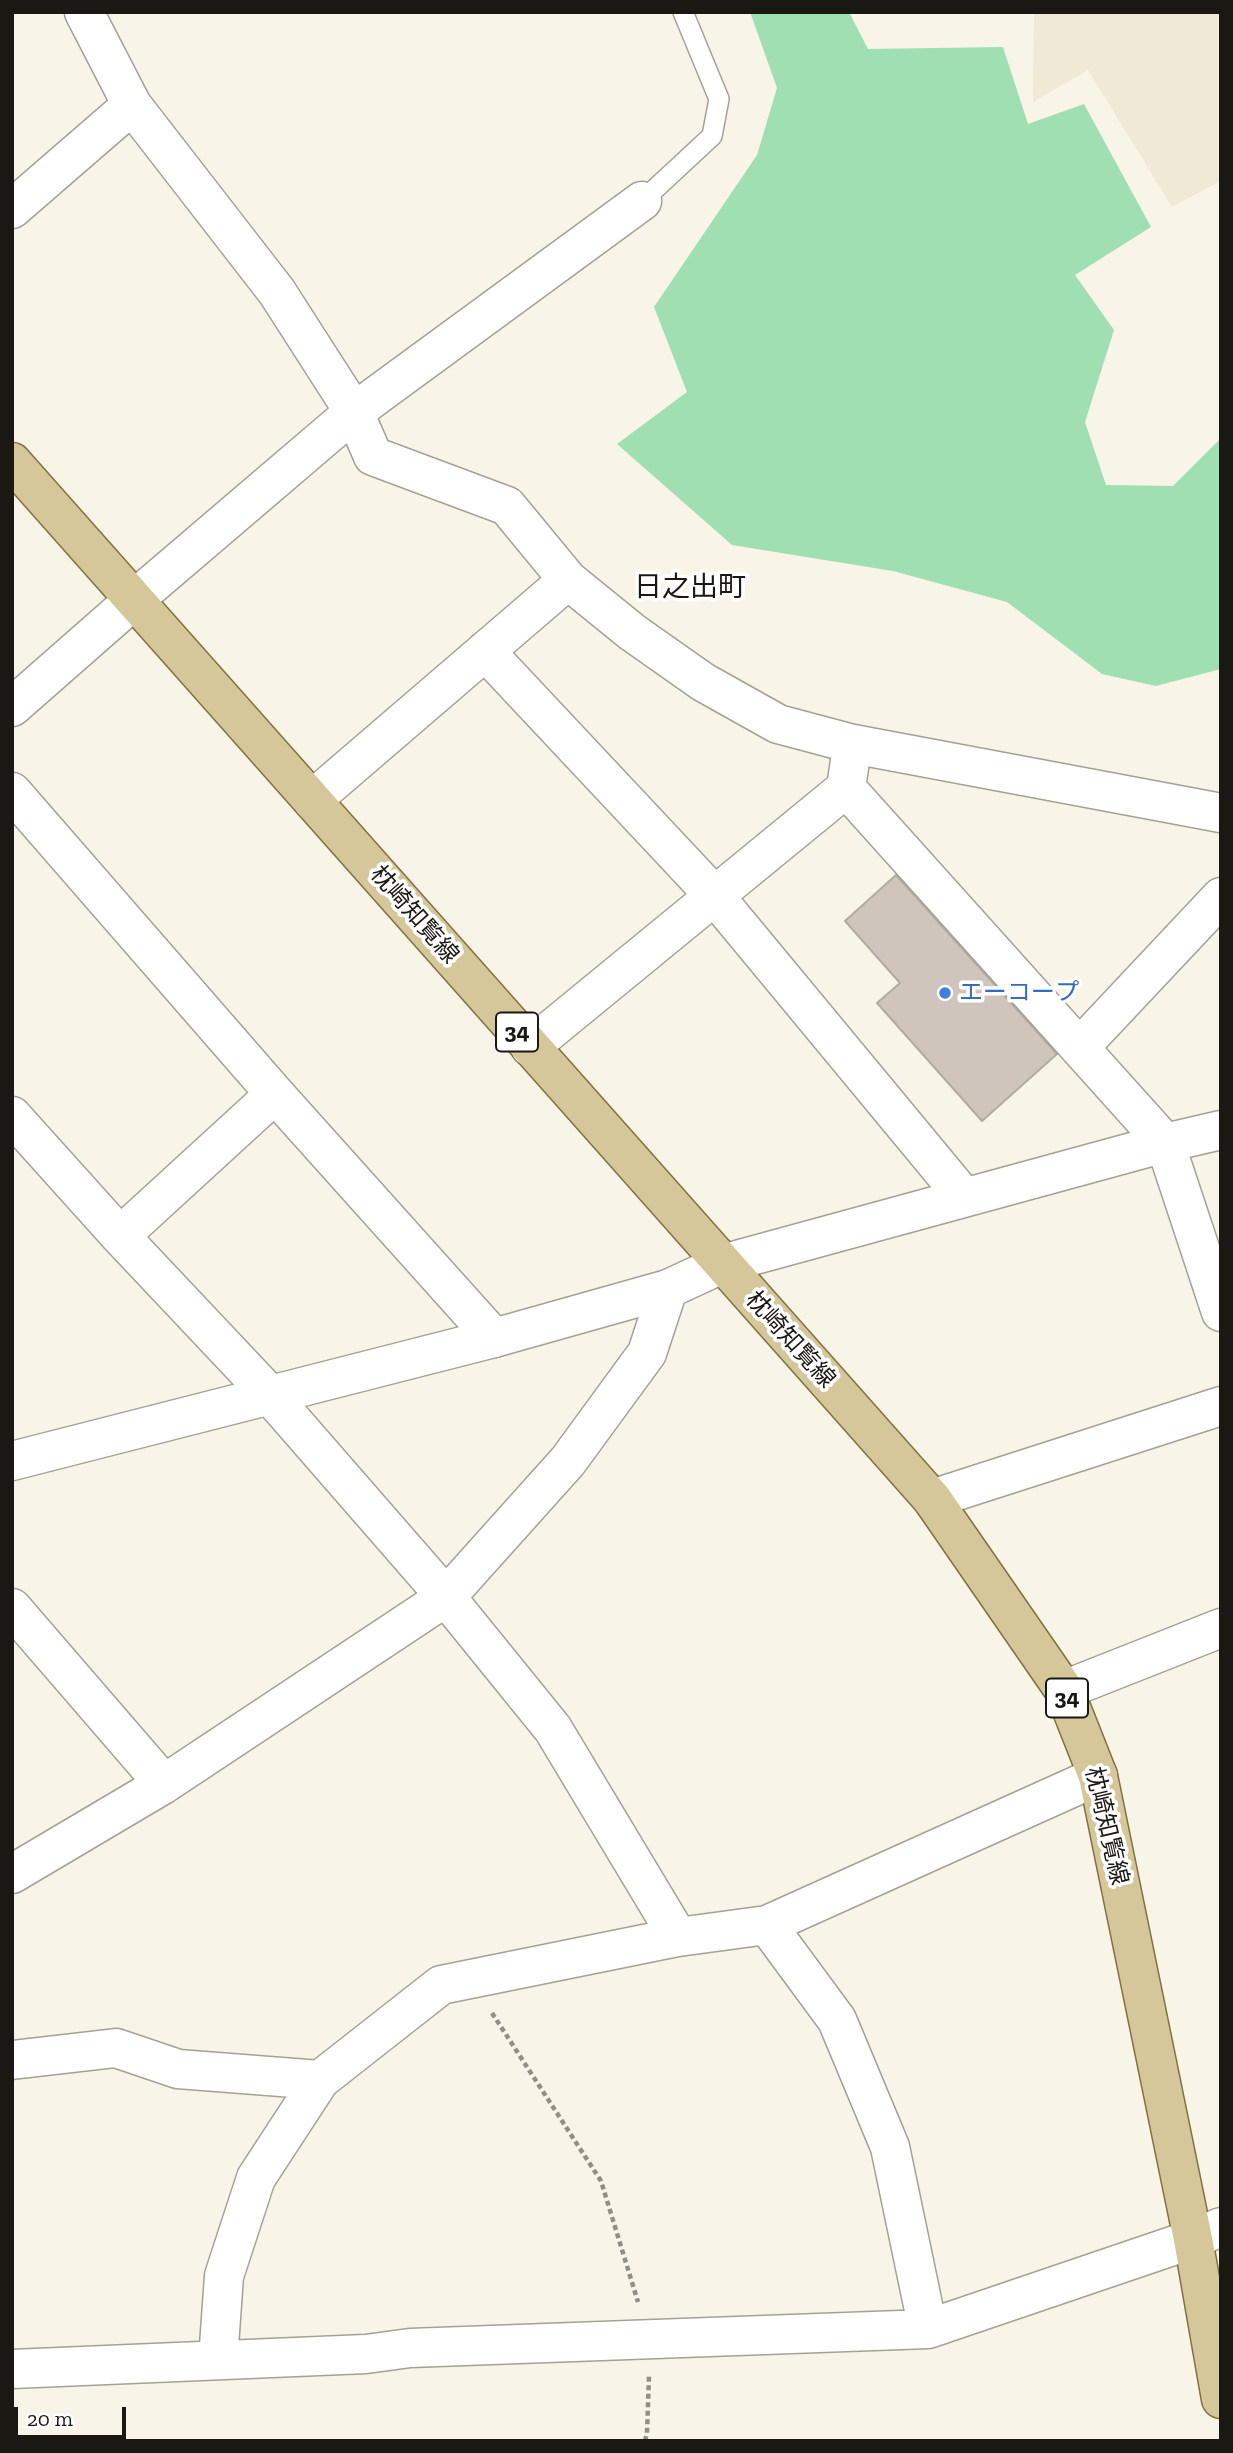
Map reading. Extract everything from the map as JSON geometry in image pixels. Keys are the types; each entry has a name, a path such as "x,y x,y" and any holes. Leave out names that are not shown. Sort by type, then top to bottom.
{"main road":[{"name":"枕崎知覧線","path":"12,462 932,1499 1064,1690 1098,1776 1207,2233 1221,2399"}],"street":[{"path":"85,12 132,105 277,292 354,412 373,456 508,506 568,580 632,632 703,682 778,723 853,744 1221,813"},
{"path":"12,208 132,105"},
{"path":"12,707 354,412 642,201"},
{"path":"312,800 568,580"},
{"path":"485,652 713,894 964,1198"},
{"path":"530,1047 713,894 846,788 853,744"},
{"path":"846,788 1166,1143 1221,1312"},
{"path":"12,792 275,1094 495,1338"},
{"path":"1080,1047 1221,897"},
{"path":"120,1236 275,1094"},
{"path":"12,1115 120,1236 270,1395 446,1597 553,1729 678,1937"},
{"path":"12,1461 495,1338 668,1289 722,1264 1221,1130"},
{"path":"12,1874 164,1784 446,1597 568,1461 647,1353 668,1289"},
{"path":"932,1499 1221,1406"},
{"path":"12,1608 164,1784"},
{"path":"1064,1690 1221,1628"},
{"path":"218,2360 224,2276 256,2178 320,2080 441,1985 678,1937 767,1925 1098,1776"},
{"path":"767,1925 837,2020 890,2147 928,2329"},
{"path":"12,2060 116,2048 178,2069 320,2080"},
{"path":"12,2369 366,2354 410,2348 928,2329 1207,2233"}],"lane":[{"path":"642,201 712,136 719,99 683,12"}],"path":[{"path":"471,1980 601,2181 649,2339 645,2441"}],"shaded area":[{"path":"1034,12 1221,12 1221,181 1172,207 1088,70 1033,102"}],"green space":[{"path":"750,12 849,12 868,49 1003,47 1028,124 1084,104 1151,227 1075,275 1114,330 1085,422 1106,485 1173,486 1221,438 1221,669 1156,686 1102,674 1007,602 893,571 732,545 617,444 687,392 654,307 757,155 777,88"}],"building":[{"name":"エーコープ","path":"896,875 1057,1054 982,1121 877,1003 900,983 845,921"}],"place":[{"name":"エーコープ","path":"945,993"}],"district":[{"name":"日之出町","path":"690,588"}]}
